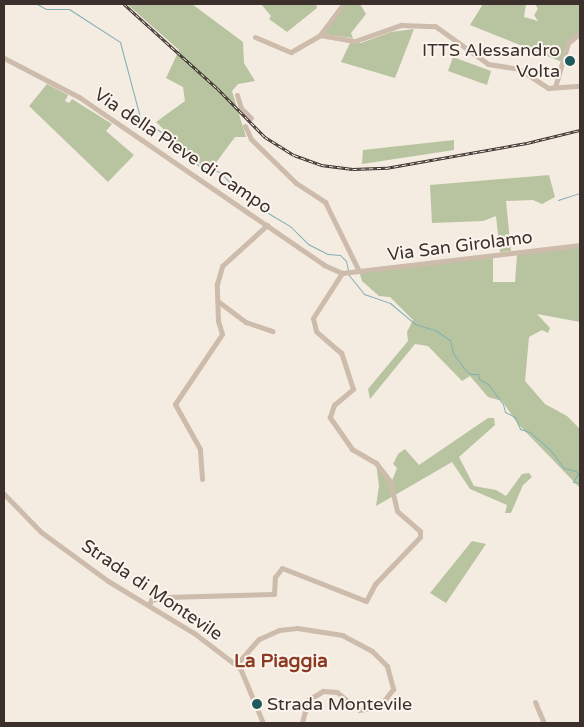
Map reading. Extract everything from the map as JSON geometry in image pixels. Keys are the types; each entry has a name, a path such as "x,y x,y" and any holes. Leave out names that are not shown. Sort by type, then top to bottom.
{"street":[{"path":"255,37 291,52 320,35 343,4"},
{"path":"320,35 355,41 401,25 435,26 480,61 519,69 542,86 580,86"},
{"path":"555,87 568,43 580,33"},
{"name":"Via della Pieve di Campo","path":"4,58 78,97 267,225 324,266 342,273"},
{"path":"237,95 241,108 250,118"},
{"path":"245,126 251,139 296,183 325,202 356,272"},
{"path":"202,479 200,449 176,404 222,334 218,321 218,275 222,266 267,225"},
{"name":"Via San Girolamo","path":"342,273 580,245"},
{"path":"148,605 151,600 168,597 274,594 275,577 282,568 366,600 375,584 420,537 420,531 398,511 390,481 376,463 352,449 330,417 334,406 353,390 341,353 316,331 313,318 342,273"},
{"path":"219,302 246,322 272,331"},
{"name":"Strada di Montevile","path":"4,494 41,532 108,581 194,633 236,665 263,723"},
{"path":"236,665 259,639 279,630 297,628 342,635 372,651 387,666 393,689 380,706 359,710 337,692 324,691 308,700 302,723"},
{"path":"535,702 544,723"}],"green space":[{"path":"127,4 192,4 243,42 244,63 255,81 238,84 232,91 246,137 235,137 212,168 200,164 156,122 185,101 183,87 166,78 179,50"},
{"path":"261,4 316,4 317,8 287,32 269,19 271,16"},
{"path":"345,4 360,4 366,14 351,33 353,38 323,34"},
{"path":"483,4 526,4 524,17 538,21 534,15 538,9 535,4 580,4 580,33 571,39 562,62 470,25"},
{"path":"414,29 395,78 341,62 350,43 361,43 391,32"},
{"path":"453,57 491,71 487,85 448,71"},
{"path":"47,84 68,95 65,101 69,103 72,99 112,124 106,131 134,155 108,182 29,106"},
{"path":"454,140 454,150 362,164 363,150"},
{"path":"549,175 555,197 542,204 533,200 506,201 511,251 500,252 496,216 483,221 432,223 430,185"},
{"path":"580,245 580,322 537,314 550,328 548,333 542,330 529,337 525,381 545,404 567,416 580,429 580,488 518,424 502,401 488,397 470,376 462,381 428,346 415,344 370,399 368,389 408,341 407,332 413,320 390,297 379,296 362,281 359,271 493,258 493,282 515,282 517,255"},
{"path":"488,418 494,418 495,425 459,457 474,486 496,490 506,496 522,474 529,473 532,477 523,485 511,513 505,513 507,505 470,489 452,462 376,506 379,486 376,463 392,481 397,468 393,464 398,454 405,449 419,465"},
{"path":"472,541 486,544 446,603 430,593"}],"waterway":[{"path":"37,4 46,9 69,9 120,42 140,117 175,142 199,166 220,172 233,186 255,195 268,213 291,227 308,244 328,254 340,255 346,261 348,270"},
{"path":"558,200 580,193"},
{"path":"348,274 364,294 390,303 415,324 435,330 450,340 453,353 463,367 470,374 478,374 479,379 488,384 503,404 505,412 515,417 520,429 530,432 551,451 564,468 576,471 578,474 573,482 580,483"}],"railway":[{"path":"124,4 217,88 265,137 294,155 321,165 353,169 386,168 527,143 580,130"}],"place":[{"name":"ITTS Alessandro Volta","path":"570,61"},
{"name":"Strada Montevile","path":"257,704"}],"district":[{"name":"La Piaggia","path":"281,662"}]}
